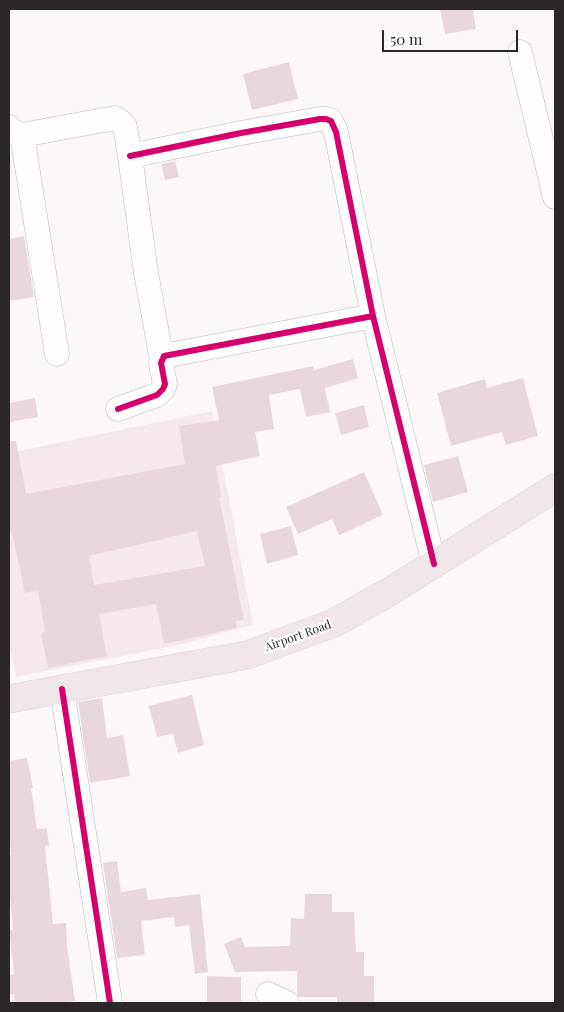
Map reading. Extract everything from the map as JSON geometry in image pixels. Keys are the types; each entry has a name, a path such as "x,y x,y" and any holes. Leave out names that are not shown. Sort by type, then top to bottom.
{"main road":[{"name":"Airport Road","path":"9,699 247,655 334,623 389,592 555,488"}],"street":[{"path":"520,52 555,197"},
{"path":"57,354 15,131 115,118 125,127 146,272 166,384 157,395 118,409"},
{"path":"130,156 241,132 326,118 331,121 336,132 373,316 434,564"},
{"path":"162,360 164,356 171,354 373,316"},
{"path":"62,689 110,1003"}],"shaded area":[{"path":"212,411 253,625 174,646 16,677 9,642 9,453"}],"building":[{"path":"440,9 473,9 476,29 445,34"},
{"path":"289,62 298,99 252,110 243,74"},
{"path":"175,161 179,177 165,180 161,164"},
{"path":"24,236 34,297 9,301 9,239"},
{"path":"353,359 358,378 325,388 330,412 306,417 300,389 269,395 274,429 255,432 260,456 216,466 221,497 219,497 244,620 236,621 237,628 164,644 156,604 99,614 107,656 48,668 41,633 45,632 38,590 25,593 12,532 9,532 9,441 16,441 26,494 185,464 179,426 219,420 212,387 313,366 314,370","holes":["197,531 205,566 94,585 89,556"]},
{"path":"523,378 538,436 506,445 502,432 451,446 437,393 485,379 487,388"},
{"path":"35,398 38,417 10,422 9,403"},
{"path":"364,405 369,427 341,435 335,413"},
{"path":"458,456 468,492 433,502 424,465"},
{"path":"364,472 383,515 339,535 332,519 298,534 286,507"},
{"path":"291,526 298,555 267,564 260,534"},
{"path":"192,695 204,745 178,753 173,734 157,737 149,706"},
{"path":"102,698 107,738 123,735 130,776 90,783 78,702"},
{"path":"27,758 33,788 31,788 37,829 47,828 49,846 45,846 53,924 66,923 67,946 75,1001 62,1003 15,1003 14,994 9,995 9,975 14,974 9,930 13,930 9,889 9,855 11,855 9,835 9,761"},
{"path":"117,861 121,892 146,888 148,900 200,894 208,972 195,974 189,925 175,927 174,917 141,921 145,955 117,958 103,863"},
{"path":"305,894 332,894 332,912 354,912 356,952 364,952 364,976 374,976 374,1003 337,1003 337,997 299,997 297,994 297,971 235,972 224,944 241,937 245,947 290,946 291,918 304,919"},
{"path":"207,976 241,977 241,1003 207,1003"}],"cycle path":[{"path":"130,156 320,119 331,121 336,132 373,316 434,564"},
{"path":"118,409 157,395 163,389 165,384 161,363 164,356 373,316"},
{"path":"62,689 110,1003"}]}
